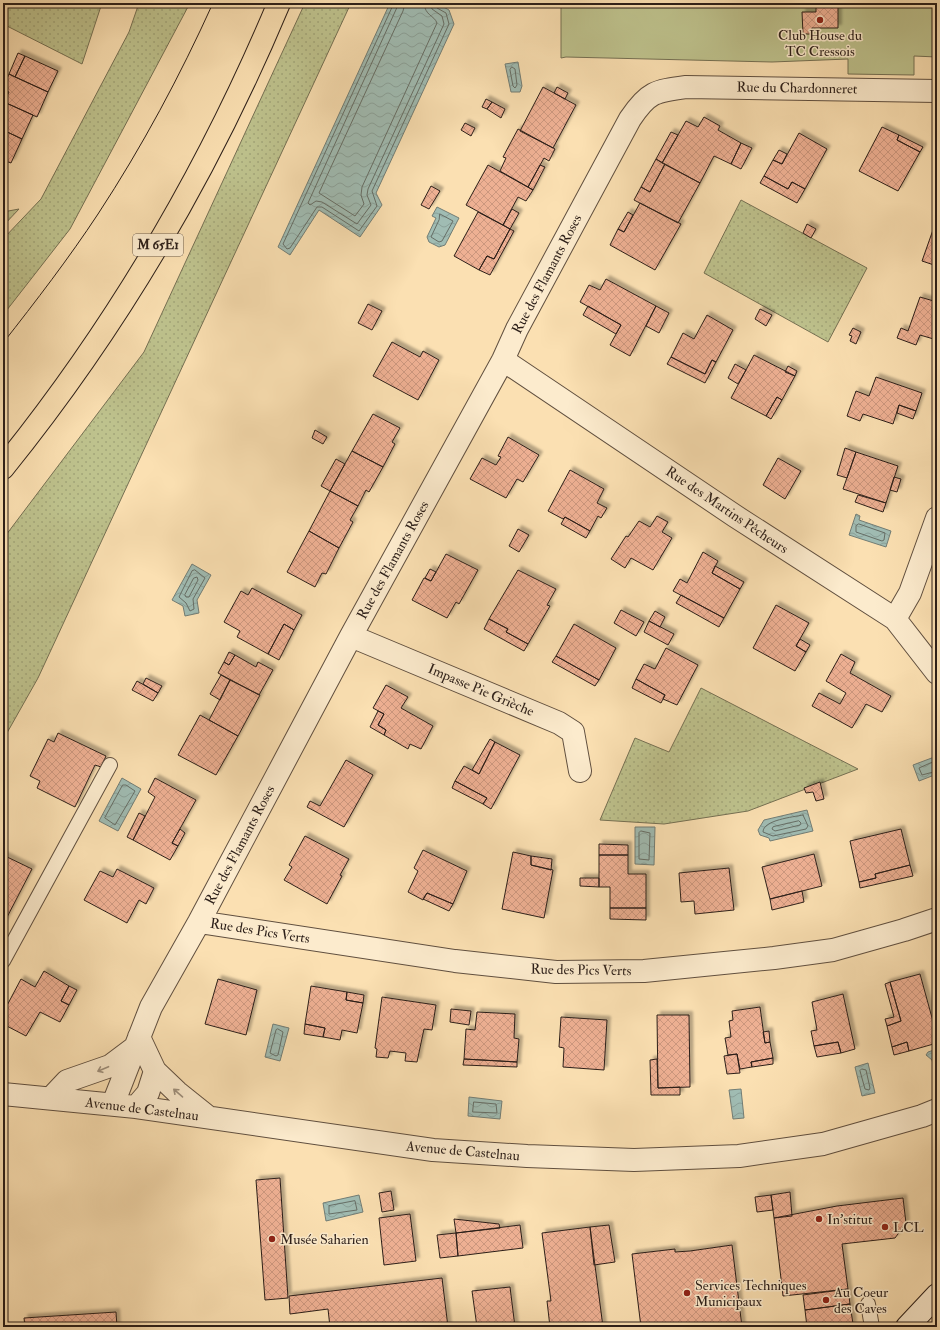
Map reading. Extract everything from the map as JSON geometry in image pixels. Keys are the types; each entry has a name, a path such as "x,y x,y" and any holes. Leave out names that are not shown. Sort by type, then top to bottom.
{"main road":[{"name":"M 65E1","path":"3,468 51,407 96,344 137,280 192,186 226,120 279,3"}],"street":[{"name":"Rue du Chardonneret","path":"658,90 686,87 725,86 937,91"},
{"name":"Rue des Flamants Roses","path":"113,1104 151,1007 199,922 351,636 503,360 520,322 630,118 640,103 658,90"},
{"name":"Rue des Martins Pêcheurs","path":"503,360 748,525 895,619 937,673"},
{"path":"895,619 910,593 937,518"},
{"name":"Impasse Pie Grièche","path":"351,636 559,723 572,732 580,771"},
{"name":"Rue des Pics Verts","path":"199,922 455,961 556,972 644,971 774,958 833,950 937,919"},
{"path":"51,1098 66,1081 110,1066 137,1042 155,1071 176,1092 208,1117"},
{"path":"136,1107 148,1093 155,1071"},
{"name":"Avenue de Castelnau","path":"3,1094 113,1104 433,1150 527,1156 634,1160 739,1156 823,1144 932,1114"},
{"path":"907,1327 937,1295"}],"lane":[{"path":"3,961 110,765"},
{"path":"868,1304 872,1327"}],"green space":[{"path":"3,3 102,3 82,64 3,24"},
{"path":"139,3 190,3 70,229 3,315 3,239 41,199 129,32"},
{"path":"305,3 351,3 38,678 3,740 3,539 144,352"},
{"path":"561,3 937,3 937,57 914,56 914,75 848,74 848,59 772,62 561,58"},
{"path":"741,200 867,268 828,342 704,273"},
{"path":"19,209 3,226 3,212"},
{"path":"701,688 858,769 748,811 664,824 600,820 635,738 669,752"}],"water":[{"path":"390,3 436,3 449,10 454,24 376,193 382,205 360,237 319,210 290,255 278,247"},
{"path":"518,62 522,86 520,92 511,92 505,64"},
{"path":"437,207 459,218 445,245 439,247 429,242 427,237 436,218 432,216"},
{"path":"856,514 860,516 859,520 891,531 886,547 849,535"},
{"path":"192,564 211,575 197,600 199,613 185,616 183,606 172,600"},
{"path":"937,756 937,774 919,781 913,765"},
{"path":"122,778 141,789 118,831 99,821"},
{"path":"807,810 813,831 770,841 769,838 760,835 758,830 764,820"},
{"path":"635,827 655,827 654,865 635,864"},
{"path":"273,1024 289,1028 280,1061 265,1057"},
{"path":"937,1049 937,1081 932,1060 926,1055 928,1052"},
{"path":"868,1063 875,1093 862,1096 855,1067"},
{"path":"741,1089 744,1118 733,1119 729,1090"},
{"path":"469,1097 502,1101 500,1119 468,1116"},
{"path":"359,1195 363,1212 326,1221 323,1203"}],"building":[{"name":"Club House du TC Cressois","path":"816,3 838,3 838,28 812,28 812,34 803,34 802,12 816,12"},
{"path":"18,53 25,56 15,77 9,74"},
{"path":"25,56 58,71 48,92 15,77"},
{"path":"9,74 48,92 37,117 4,102 9,92 3,90 3,88"},
{"path":"543,87 576,105 553,148 520,131"},
{"path":"557,87 568,93 565,99 554,93"},
{"path":"486,99 492,102 487,109 482,107"},
{"path":"4,102 33,115 22,139 3,130"},
{"path":"492,102 505,109 501,118 487,109"},
{"path":"704,117 720,126 718,130 741,143 731,164 714,156 700,183 662,163 686,121 698,127"},
{"path":"465,123 475,128 471,136 461,130"},
{"path":"882,127 899,135 897,140 920,152 898,191 859,171"},
{"path":"518,129 555,149 549,161 544,158 528,187 500,171 506,158 503,157"},
{"path":"3,130 22,139 11,163 3,160"},
{"path":"671,132 678,135 662,163 656,159"},
{"path":"799,133 827,149 805,189 792,182 788,189 764,176 773,160 782,164"},
{"path":"899,135 923,147 920,152 897,140"},
{"path":"741,143 752,148 741,169 731,164"},
{"path":"779,150 787,154 782,164 773,160"},
{"path":"656,159 665,164 650,192 641,187"},
{"path":"665,164 700,183 678,223 634,200 641,187 650,192"},
{"path":"488,165 533,190 526,201 518,197 503,225 466,205"},
{"path":"540,165 545,167 533,190 528,187"},
{"path":"764,176 788,189 792,182 805,189 797,203 760,183"},
{"path":"431,186 440,191 429,209 421,205"},
{"path":"640,203 681,224 655,270 610,245 618,229 624,232"},
{"path":"512,209 519,213 510,229 503,225"},
{"path":"478,212 510,229 494,259 487,256 479,270 454,256"},
{"path":"628,212 633,215 624,232 618,229"},
{"path":"807,224 816,229 811,238 803,233"},
{"path":"934,227 937,228 937,266 922,261"},
{"path":"510,229 514,231 490,275 479,270 487,256 494,259"},
{"path":"606,279 656,306 630,356 610,345 621,325 580,302 589,285 600,290"},
{"path":"920,297 937,302 937,340 920,335 916,345 897,338 901,328 908,331"},
{"path":"368,304 382,311 372,330 358,323"},
{"path":"588,306 621,325 616,334 583,315"},
{"path":"656,306 669,313 659,333 646,326"},
{"path":"760,309 772,315 766,326 755,319"},
{"path":"707,315 733,330 716,362 712,360 705,374 671,357 683,333 694,339"},
{"path":"853,328 861,332 856,344 850,341 852,336 849,335"},
{"path":"392,342 420,357 423,351 439,360 418,400 373,376"},
{"path":"754,355 795,376 782,400 777,397 766,416 731,398"},
{"path":"671,357 705,374 712,360 716,362 705,383 667,364"},
{"path":"735,364 746,370 738,384 728,378"},
{"path":"788,366 797,371 795,376 785,372"},
{"path":"876,377 922,393 916,411 899,405 893,424 863,414 860,421 847,416 856,391 869,396"},
{"path":"777,397 782,400 771,419 766,416"},
{"path":"899,405 916,411 913,419 897,413"},
{"path":"373,414 400,428 392,442 395,444 383,467 352,451"},
{"path":"315,430 327,437 323,444 312,438"},
{"path":"508,437 539,455 523,482 517,479 506,498 470,479 482,458 496,465 501,457 498,456"},
{"path":"845,448 856,452 847,478 837,475"},
{"path":"352,451 383,467 369,492 366,490 358,506 330,491"},
{"path":"856,452 898,466 886,503 843,489"},
{"path":"778,458 801,471 785,499 763,485"},
{"path":"336,459 345,464 330,491 321,486"},
{"path":"570,470 604,489 597,503 607,508 601,518 598,516 590,531 565,517 563,519 548,511"},
{"path":"894,477 901,479 897,492 890,490"},
{"path":"330,491 358,506 350,520 353,522 339,548 309,531"},
{"path":"858,495 886,503 883,512 855,502"},
{"path":"657,516 668,522 662,532 672,538 653,570 631,558 625,568 611,559 626,536 628,537 639,521 650,527"},
{"path":"565,517 590,531 586,538 561,524"},
{"path":"518,529 529,535 519,552 509,546"},
{"path":"309,531 339,548 326,574 322,573 315,587 287,572"},
{"path":"703,552 718,561 712,573 740,589 724,618 673,591 680,579 687,583"},
{"path":"446,554 478,570 459,604 456,602 447,618 412,600 424,578 431,581"},
{"path":"715,566 744,582 740,589 712,573"},
{"path":"430,569 436,572 431,581 425,578"},
{"path":"518,570 556,589 547,605 550,606 528,644 506,632 508,629 489,619"},
{"path":"252,588 302,615 294,630 284,624 268,654 237,637 240,631 224,622 241,591 248,595"},
{"path":"681,595 724,618 719,627 676,603"},
{"path":"776,605 809,623 796,646 806,652 795,671 753,648"},
{"path":"621,610 644,622 636,636 614,623"},
{"path":"655,611 665,617 660,627 649,621"},
{"path":"489,619 508,629 506,632 528,644 524,651 484,629"},
{"path":"649,621 674,634 668,645 644,632"},
{"path":"284,624 294,630 279,660 268,654"},
{"path":"574,624 616,648 599,680 556,656"},
{"path":"800,639 810,645 806,652 796,646"},
{"path":"666,648 698,665 677,705 663,699 665,695 636,679 644,664 655,669"},
{"path":"229,652 235,655 229,665 224,662"},
{"path":"841,654 855,662 850,673 891,696 882,712 866,704 852,728 812,706 819,693 840,704 846,693 826,681"},
{"path":"235,655 256,667 258,662 273,670 259,695 218,673 224,662 229,665"},
{"path":"556,656 599,680 595,686 552,662"},
{"path":"221,675 230,680 220,700 210,694"},
{"path":"146,678 162,686 158,693 143,684"},
{"path":"636,679 665,695 661,703 632,688"},
{"path":"230,680 260,695 238,736 209,720"},
{"path":"137,681 158,693 153,701 132,690"},
{"path":"386,685 408,697 401,708 433,726 421,749 410,744 408,749 384,735 386,730 378,725 384,714 373,708"},
{"path":"378,711 384,714 378,725 386,730 384,735 370,727"},
{"path":"200,715 238,736 216,775 178,755"},
{"path":"58,733 106,756 101,767 95,765 75,807 37,788 40,781 30,776 48,739 54,742"},
{"path":"490,739 495,742 479,774 472,770"},
{"path":"495,742 520,755 491,809 483,804 487,798 455,781 464,766 479,774"},
{"path":"346,760 373,775 344,827 307,807 310,801 320,806"},
{"path":"155,778 196,800 172,843 178,846 170,860 133,840 155,797 148,792"},
{"path":"455,781 487,798 483,804 452,788"},
{"path":"820,782 824,799 816,801 813,792 806,793 804,788"},
{"path":"139,813 145,816 133,840 127,837"},
{"path":"180,829 185,833 178,846 172,843"},
{"path":"901,829 910,865 875,874 876,878 859,882 850,841"},
{"path":"305,836 349,859 327,904 284,880 292,867 289,865"},
{"path":"599,844 628,845 628,855 599,855"},
{"path":"423,850 467,871 453,904 427,893 423,900 408,892 418,871 414,868"},
{"path":"513,852 531,856 531,865 553,870 544,918 502,909"},
{"path":"814,854 822,886 770,899 762,867"},
{"path":"3,855 32,869 4,923 3,922"},
{"path":"599,855 628,855 628,874 646,874 646,908 610,908 610,887 599,887"},
{"path":"531,856 552,859 551,870 531,865"},
{"path":"910,865 913,876 860,888 859,882 876,878 875,874"},
{"path":"729,868 734,910 695,914 694,901 681,902 679,873"},
{"path":"117,869 154,888 146,904 139,900 127,923 84,900 100,871 113,877"},
{"path":"580,878 599,878 599,887 580,886"},
{"path":"802,891 804,902 772,910 770,899"},
{"path":"427,893 453,904 449,911 423,899"},
{"path":"610,908 646,908 646,920 610,919"},
{"path":"44,971 69,986 61,1001 69,1005 60,1022 40,1012 26,1036 3,1024 3,1013 21,979 35,987"},
{"path":"920,974 937,1036 937,1043 909,1051 907,1042 892,1047 887,1026 901,1021 890,982"},
{"path":"218,979 257,990 246,1035 205,1024"},
{"path":"890,982 901,1021 887,1026 885,1019 894,1017 885,984"},
{"path":"69,986 77,990 69,1005 61,1001"},
{"path":"311,986 347,992 346,1000 363,1003 357,1033 342,1030 340,1040 323,1037 325,1028 305,1024"},
{"path":"347,992 364,995 363,1003 346,1000"},
{"path":"843,994 855,1049 841,1053 838,1042 814,1046 811,1031 817,1030 812,1002"},
{"path":"382,997 436,1005 432,1030 424,1029 417,1062 405,1061 406,1053 390,1051 388,1058 376,1057 377,1049 375,1048"},
{"path":"760,1007 765,1043 770,1042 773,1058 751,1062 752,1067 740,1069 737,1054 728,1055 725,1038 731,1037 729,1021 733,1020 732,1011"},
{"path":"451,1009 471,1011 469,1025 450,1022"},
{"path":"477,1012 515,1014 514,1038 519,1039 517,1062 464,1059 466,1029 475,1030"},
{"path":"657,1015 689,1015 690,1087 658,1088"},
{"path":"561,1017 607,1020 604,1070 563,1067 564,1048 559,1047"},
{"path":"305,1024 325,1028 323,1037 304,1034"},
{"path":"769,1031 770,1042 765,1043 763,1032"},
{"path":"838,1042 841,1053 817,1057 814,1046"},
{"path":"907,1042 909,1051 894,1055 892,1047"},
{"path":"737,1054 740,1073 727,1074 724,1056"},
{"path":"773,1058 773,1064 752,1067 751,1062"},
{"path":"464,1059 517,1062 517,1067 463,1065"},
{"path":"657,1059 658,1088 680,1087 680,1095 651,1095 650,1060"},
{"name":"Musée Saharien","path":"280,1178 288,1298 265,1300 256,1180"},
{"path":"391,1191 394,1210 382,1212 379,1193"},
{"path":"790,1192 792,1216 774,1218 771,1195"},
{"path":"771,1195 773,1210 757,1212 755,1197"},
{"path":"903,1198 906,1223 895,1238 842,1244 848,1289 783,1296 774,1218 837,1206"},
{"path":"410,1214 416,1261 384,1265 379,1218"},
{"path":"454,1219 499,1224 500,1228 456,1233"},
{"path":"520,1225 523,1248 458,1256 456,1233"},
{"path":"609,1225 615,1262 594,1265 590,1227"},
{"path":"590,1227 603,1327 550,1327 547,1301 551,1301 542,1233"},
{"path":"456,1233 458,1256 440,1258 437,1235"},
{"name":"Services Techniques Municipaux","path":"732,1245 742,1327 641,1327 632,1254 675,1249 675,1252 690,1251"},
{"path":"442,1278 448,1327 330,1327 328,1309 290,1314 289,1296"},
{"path":"510,1287 515,1327 477,1327 472,1291"},
{"name":"Au Coeur des Caves","path":"848,1289 850,1304 805,1310 803,1295"},
{"path":"850,1304 853,1324 828,1327 807,1327 805,1310"},
{"path":"116,1312 117,1327 25,1327 24,1318"},
{"path":"853,1324 850,1327 828,1327"}],"tram line":[{"path":"3,343 64,263 114,189 160,111 213,3"}],"place":[{"name":"Club House du TC Cressois","path":"820,20"},
{"name":"In'stitut","path":"819,1219"},
{"name":"LCL","path":"885,1227"},
{"name":"Musée Saharien","path":"272,1239"},
{"name":"Services Techniques Municipaux","path":"687,1293"},
{"name":"Au Coeur des Caves","path":"826,1300"}]}
